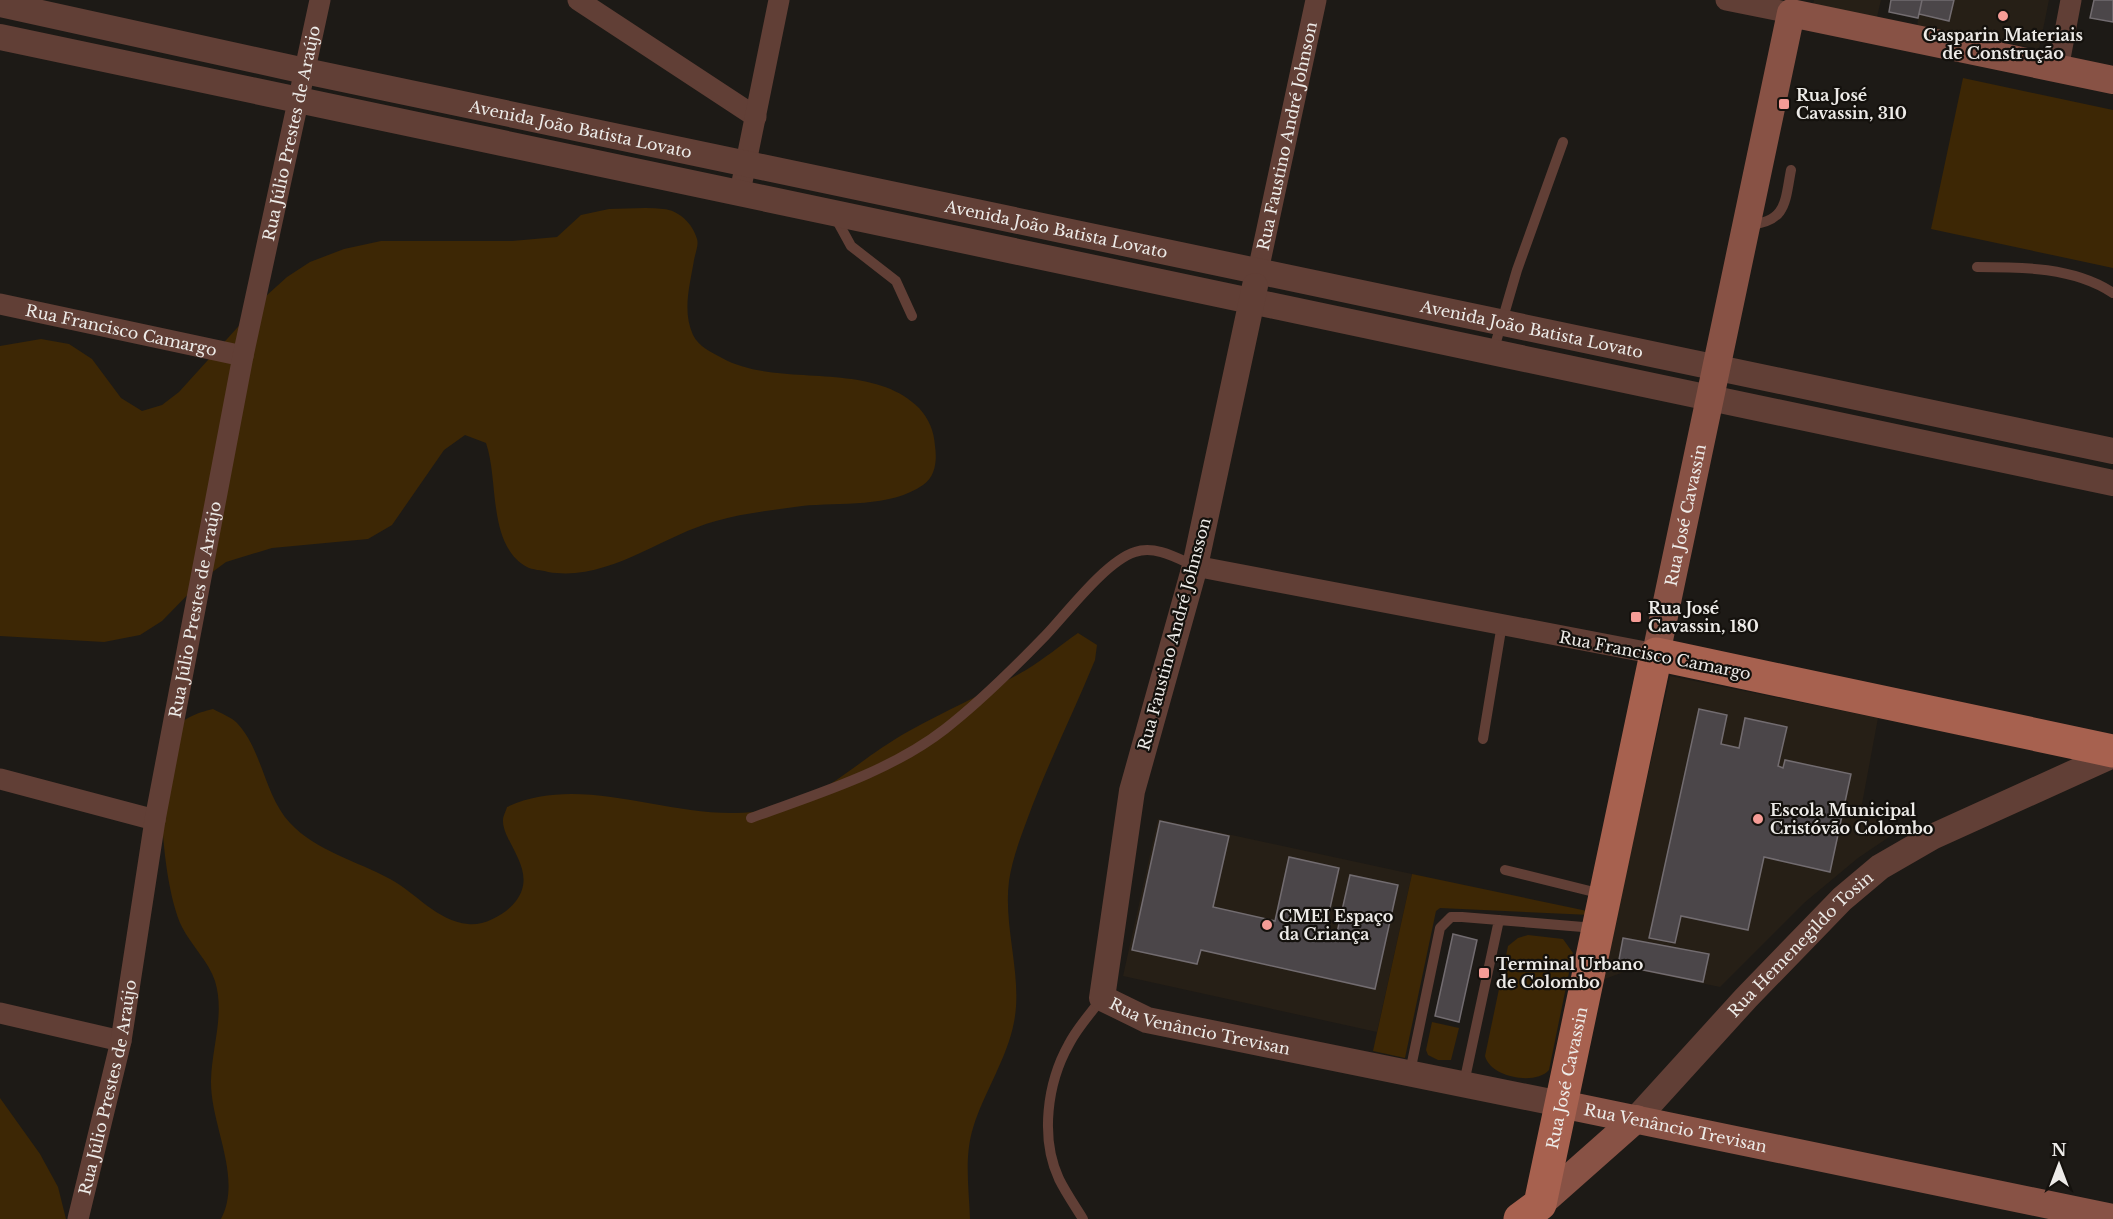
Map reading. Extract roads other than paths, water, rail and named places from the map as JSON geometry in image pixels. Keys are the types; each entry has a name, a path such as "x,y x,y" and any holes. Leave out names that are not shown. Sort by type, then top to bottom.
{"main road":[{"path":"1792,6 2113,80"},
{"name":"Rua José Cavassin","path":"1530,1211 1561,1104 1792,6"},
{"name":"Rua Francisco Camargo","path":"1656,654 2113,753"},
{"name":"Rua Venâncio Trevisan","path":"1561,1104 2113,1218"},
{"name":"Rua Hemenegildo Tosin","path":"1530,1211 1636,1119"}],"street":[{"name":"Rua Júlio Prestes de Araújo","path":"78,1219 121,1041 155,820 243,356 320,0"},
{"path":"578,0 756,117"},
{"path":"740,192 780,0"},
{"name":"Rua Faustino André Johnson","path":"1258,271 1316,0"},
{"path":"1726,0 1792,6"},
{"path":"2058,69 2071,0"},
{"name":"Avenida João Batista Lovato","path":"0,4 305,71 2113,451"},
{"name":"Avenida João Batista Lovato","path":"0,37 2113,483"},
{"name":"Rua Faustino André Johnsson","path":"1102,998 1132,791 1195,566 1258,271"},
{"name":"Rua Francisco Camargo","path":"0,304 243,356"},
{"path":"1618,378 1623,348"},
{"name":"Rua Francisco Camargo","path":"1195,566 1656,654"},
{"name":"Rua Hemenegildo Tosin","path":"1636,1119 1746,998 1842,899 1880,867 1932,837 2113,753"},
{"path":"0,779 155,820"},
{"name":"Rua Venâncio Trevisan","path":"1102,998 1146,1020 1561,1104"},
{"path":"0,1012 121,1041"}],"lane":[{"path":"1492,353 1499,323 1563,142"},
{"path":"1746,225 1766,224 1783,208 1791,170"},
{"path":"832,212 850,246 896,281 912,316"},
{"path":"1977,267 2024,267 2074,276 2113,293"},
{"path":"751,818 868,774 944,730 1010,672 1097,579 1122,558 1136,551 1159,551 1195,566"},
{"path":"1483,739 1502,624"},
{"path":"1505,870 1606,894"},
{"path":"1410,1072 1440,928 1451,917 1598,929"},
{"path":"1464,1083 1499,920"},
{"path":"1083,1219 1059,1178 1048,1143 1050,1104 1057,1072 1069,1043 1102,998"}],"place":[{"name":"Gasparin Materiais de Construção","path":"2003,16"},
{"name":"Rua José Cavassin, 310","path":"1784,104"},
{"name":"Rua José Cavassin, 180","path":"1636,617"},
{"name":"Escola Municipal Cristóvão Colombo","path":"1758,819"},
{"name":"CMEI Espaço da Criança","path":"1267,925"},
{"name":"Terminal Urbano de Colombo","path":"1484,973"}]}
